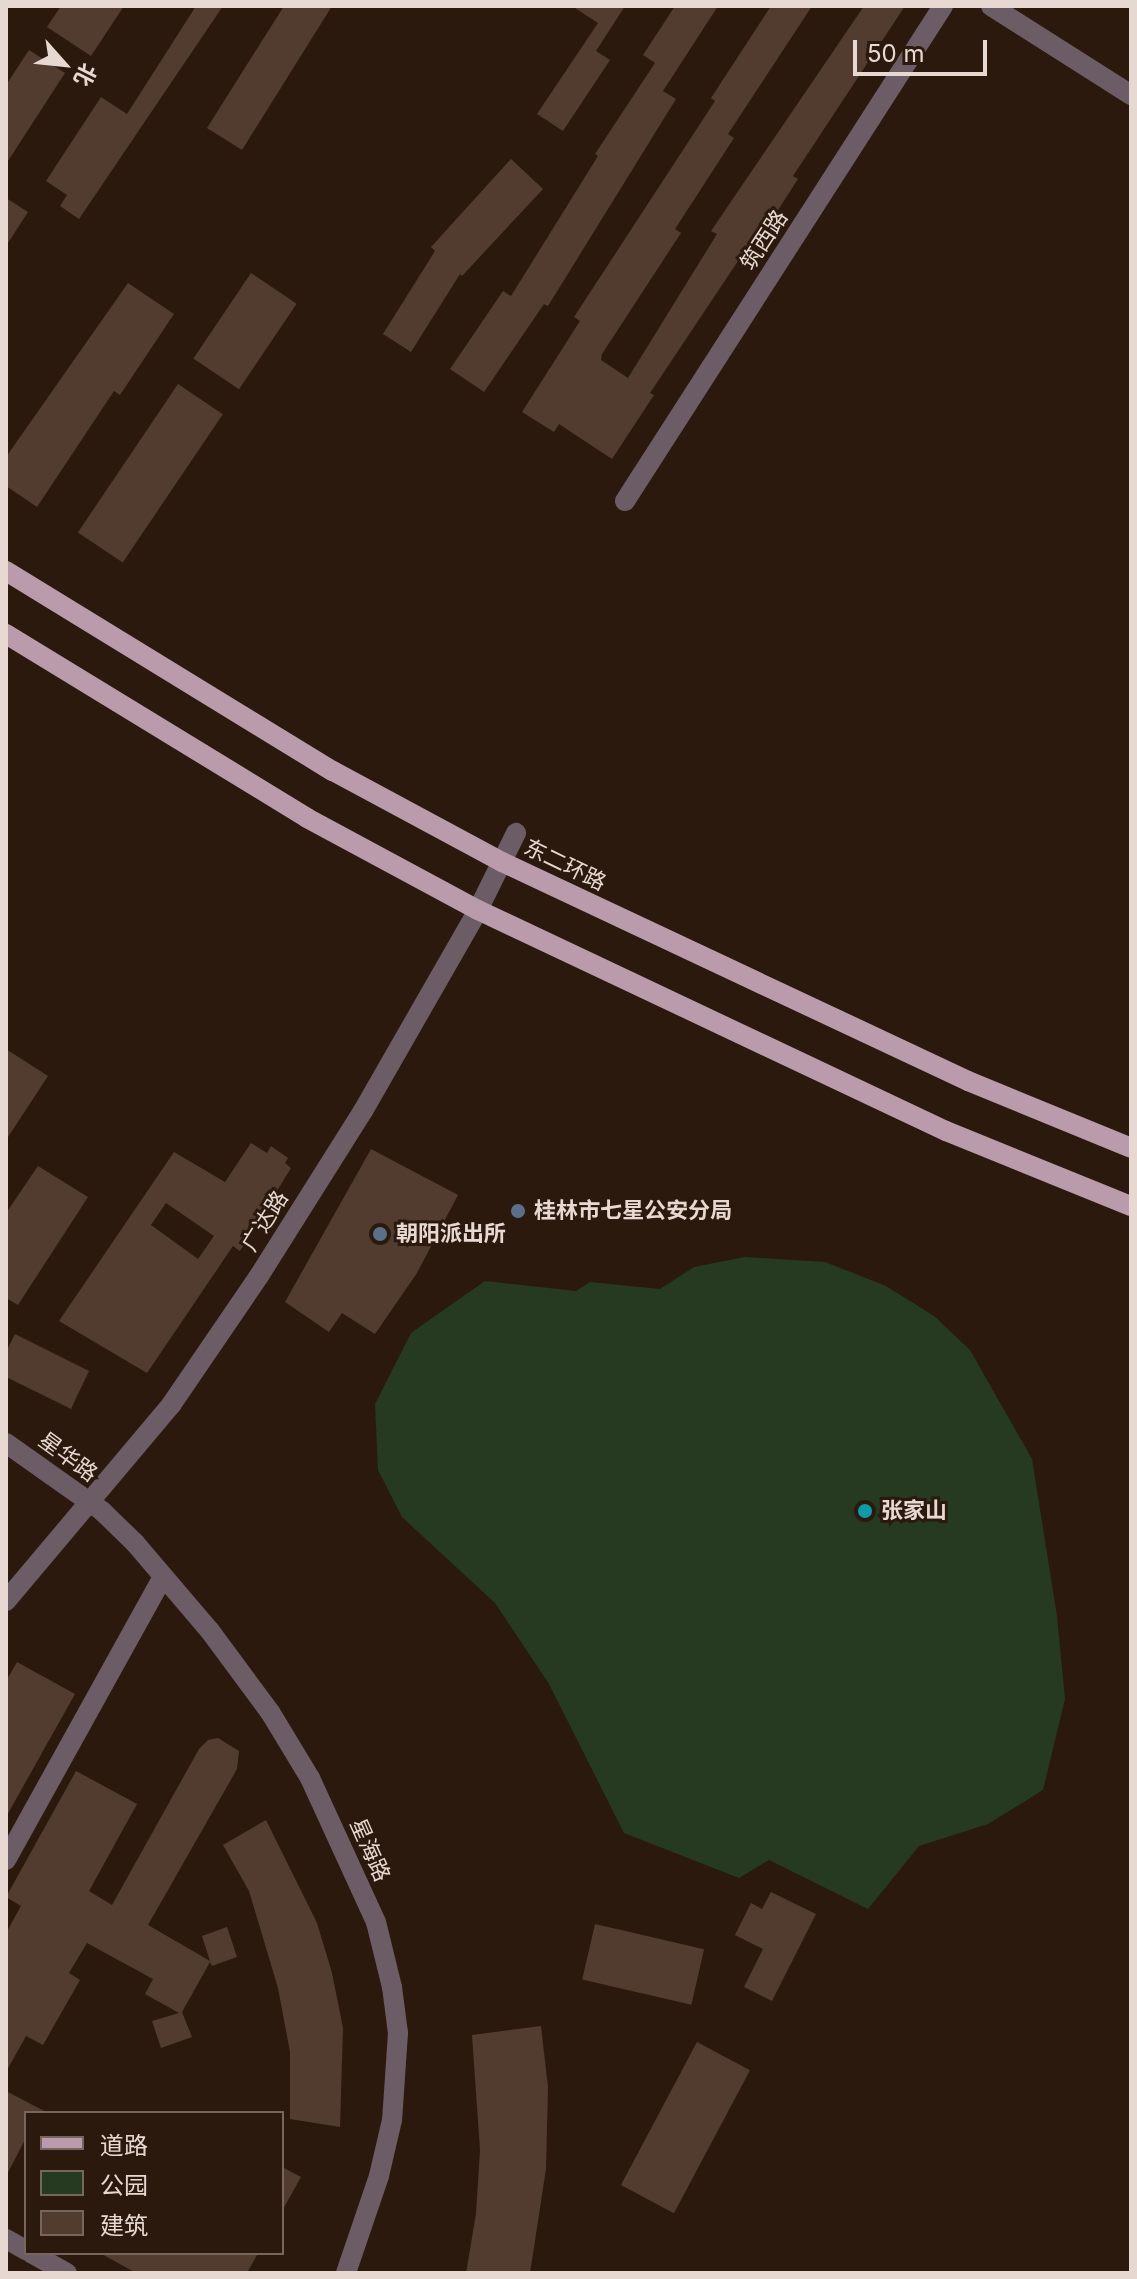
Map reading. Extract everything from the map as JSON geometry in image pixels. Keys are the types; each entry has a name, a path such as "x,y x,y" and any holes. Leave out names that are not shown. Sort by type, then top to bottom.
{"main road":[{"name":"东二环路","path":"6,571 333,771 502,862 968,1081 1131,1148"},
{"path":"6,634 307,818 478,910 946,1131 1131,1206"}],"street":[{"name":"筑西路","path":"625,501 943,6"},
{"path":"991,6 1131,95"},
{"name":"广达路","path":"6,1601 96,1507 171,1405 259,1276 363,1111 478,910 516,833"},
{"name":"星华路","path":"6,1443 96,1507"},
{"name":"星海路","path":"96,1507 210,1631 270,1712 310,1778 376,1922 392,1987 398,2033 392,2120 379,2176 346,2273"},
{"path":"6,1860 163,1577"},
{"path":"6,2239 24,2249"},
{"path":"35,2255 67,2273"}],"green space":[{"path":"745,1257 825,1262 886,1286 934,1316 970,1350 1032,1459 1057,1616 1065,1699 1043,1790 988,1824 919,1846 868,1909 769,1860 739,1878 624,1833 549,1684 495,1603 402,1517 378,1470 375,1404 411,1333 485,1281 576,1291 590,1282 660,1289 694,1267"}],"building":[{"path":"61,6 124,6 91,56 47,27"},
{"path":"196,6 223,6 79,219 60,206 67,195 46,181 101,97 127,114"},
{"path":"284,6 332,6 242,150 207,128"},
{"path":"572,6 625,6 596,51 610,60 563,131 537,114 598,23"},
{"path":"675,6 718,6 663,91 676,99 548,306 544,304 484,392 450,369 503,291 511,296 598,156 595,154 655,63 643,55"},
{"path":"771,6 812,6 728,134 734,138 675,229 681,233 602,354 601,360 628,378 717,234 711,231 864,6 905,6 793,176 798,179 749,255 744,252 650,393 654,395 612,459 559,424 554,432 522,412 580,321 574,317 715,101 711,98"},
{"path":"29,50 65,73 6,164 6,85"},
{"path":"511,159 543,189 462,276 460,274 411,352 383,334 435,251 431,247"},
{"path":"6,198 28,212 6,246"},
{"path":"251,273 297,304 239,389 193,358"},
{"path":"128,283 174,314 120,395 114,391 37,507 6,486 6,457"},
{"path":"178,384 223,414 123,563 78,532"},
{"path":"6,1049 48,1076 6,1140"},
{"path":"251,1143 267,1153 271,1146 288,1158 285,1163 291,1168 240,1251 233,1246 147,1373 59,1321 174,1152 225,1182","holes":["166,1203 214,1236 198,1259 151,1225"]},
{"name":"朝阳派出所","path":"371,1149 458,1195 417,1273 375,1334 342,1313 329,1332 285,1302"},
{"path":"38,1166 88,1197 18,1305 6,1298 6,1213"},
{"path":"15,1334 89,1371 71,1409 6,1377 6,1352"},
{"path":"17,1662 75,1694 6,1817 6,1681"},
{"path":"218,1738 239,1751 237,1769 148,1925 210,1961 202,1936 227,1927 237,1957 212,1966 210,1962 182,2012 192,2037 161,2048 152,2021 179,2013 145,1994 153,1979 87,1943 69,1973 80,1980 43,2045 26,2036 6,2072 6,1933 21,1906 6,1897 76,1771 137,1804 89,1891 112,1905 199,1749 208,1740"},
{"path":"266,1820 317,1923 332,1973 343,2028 340,2127 290,2119 290,2052 278,1988 249,1891 223,1845"},
{"path":"771,1892 816,1914 772,2001 744,1987 763,1949 735,1935 751,1903 762,1909"},
{"path":"595,1924 704,1949 691,2005 582,1980"},
{"path":"541,2026 548,2087 546,2169 530,2273 466,2273 476,2214 480,2150 472,2035"},
{"path":"697,2042 750,2070 674,2213 621,2185"},
{"path":"6,2091 44,2111 24,2111 24,2142 6,2176"},
{"path":"284,2168 301,2177 284,2207"},
{"path":"104,2255 257,2255 247,2273 136,2273"}],"place":[{"name":"桂林市七星公安分局","path":"518,1211"},
{"name":"朝阳派出所","path":"380,1234"},
{"name":"张家山","path":"865,1511"}]}
